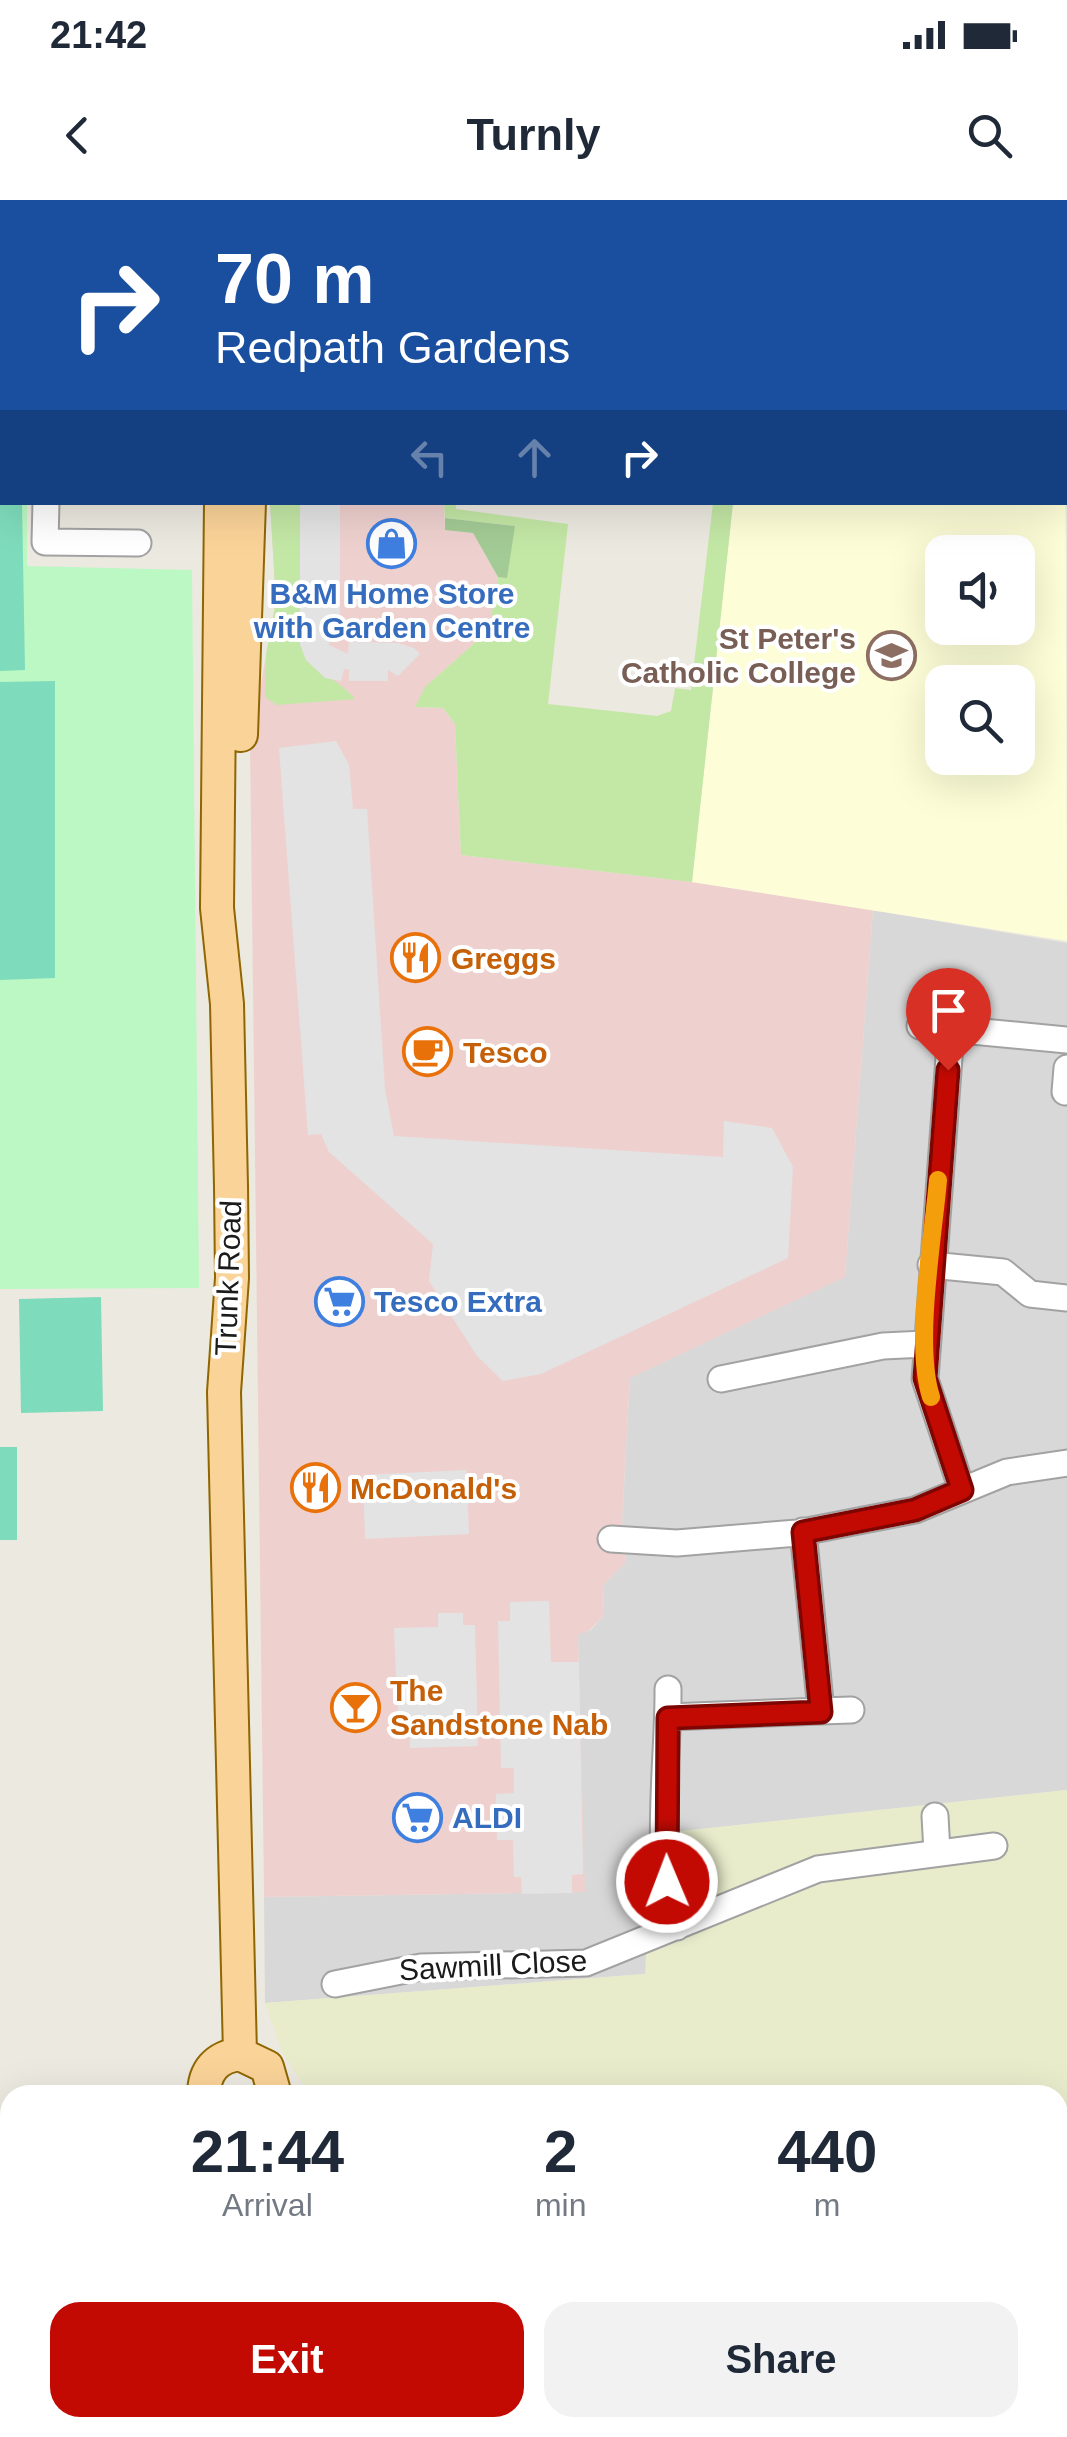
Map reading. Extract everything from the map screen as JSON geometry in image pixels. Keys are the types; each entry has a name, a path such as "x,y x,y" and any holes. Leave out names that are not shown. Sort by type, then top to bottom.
{"main road":[{"name":"Trunk Road","path":"220,505 217,908 226,1004 232,1278 224,1392 240,2054"},
{"path":"226,1004 249,505"},
{"path":"206,2085 210,2069 218,2061 240,2054 268,2067 272,2085"}],"street":[{"path":"46,505 45,542 138,543"},
{"path":"920,1026 1067,1040"},
{"path":"951,1031 925,1378 962,1490"},
{"path":"931,1266 1003,1272 1030,1294 1067,1298"},
{"path":"720,1379 792,1368 882,1346 925,1344"},
{"path":"611,1539 676,1542 803,1532 915,1510 1006,1472 1067,1463"},
{"path":"803,1532 821,1712"},
{"path":"668,1689 668,1907 677,1927"},
{"path":"668,1718 851,1710"},
{"path":"934,1816 937,1852"},
{"name":"Sawmill Close","path":"335,1984 422,1967 586,1963 818,1869 994,1846"}],"shaded area":[{"path":"270,505 444,505 445,529 473,533 498,577 489,630 433,680 416,707 443,708 455,724 461,855 692,882 873,910 845,1277 630,1378 622,1521 626,1562 604,1584 603,1616 590,1630 578,1635 585,1892 264,1897 250,744 276,601"},
{"path":"300,505 340,505 340,639 329,639 329,645 348,654 349,642 398,643 420,654 398,676 388,670 388,681 349,681 349,670 344,669 341,681 325,678 306,660 300,644"},
{"name":"St Peter's Catholic College","path":"733,505 1066,505 1067,941 692,882"},
{"path":"445,518 515,526 507,578 498,577 473,533 445,530"},
{"path":"336,741 349,765 353,809 367,809 385,1089 394,1136 723,1157 724,1121 772,1128 793,1167 788,1258 541,1374 503,1381 477,1356 429,1281 433,1244 329,1152 321,1134 308,1135 279,748"},
{"path":"873,910 1067,943 1067,1790 654,1834 646,1974 265,2003 264,1897 584,1892 578,1634 591,1630 603,1616 604,1584 626,1561 622,1522 630,1378 845,1276"},
{"path":"466,1470 469,1534 365,1539 363,1475"},
{"name":"ALDI","path":"549,1601 551,1662 579,1662 583,1874 572,1875 572,1893 522,1894 521,1877 514,1877 513,1840 497,1840 496,1794 514,1793 514,1768 501,1768 498,1621 510,1621 510,1602"},
{"path":"438,1613 463,1613 463,1625 475,1625 478,1746 410,1748 409,1714 398,1714 394,1628 438,1627"},
{"path":"1067,1790 1067,2085 303,2085 282,2052 265,2003 645,1974 653,1834"}],"green space":[{"path":"0,505 27,505 27,566 192,570 199,1288 0,1289"},
{"path":"0,505 22,505 25,670 0,671"},
{"path":"270,505 300,505 300,644 318,669 355,699 277,705 265,697 266,654 276,601"},
{"path":"444,505 456,505 456,509 568,524 548,704 657,716 671,711 675,688 691,690 713,505 733,505 692,882 461,855 455,724 443,708 415,707 425,687 489,630 498,577 507,577 514,526 445,518"},
{"path":"55,681 55,978 0,980 0,682"},
{"path":"101,1297 103,1411 21,1413 19,1299"},
{"path":"0,1447 17,1447 17,1540 0,1540"}],"slow traffic":[{"path":"931,1397 925,1378 925,1339 938,1180"}],"place":[{"name":"B&M Home Store with Garden Centre","path":"392,544"},
{"name":"St Peter's Catholic College","path":"891,655"},
{"name":"Greggs","path":"416,958"},
{"name":"Tesco","path":"428,1052"},
{"name":"Tesco Extra","path":"339,1301"},
{"name":"McDonald's","path":"315,1488"},
{"name":"The Sandstone Nab","path":"355,1707"},
{"name":"ALDI","path":"417,1817"}],"route":[{"path":"667,1882 668,1718 821,1712 803,1532 915,1510 962,1490 925,1378 948,1070"}]}
